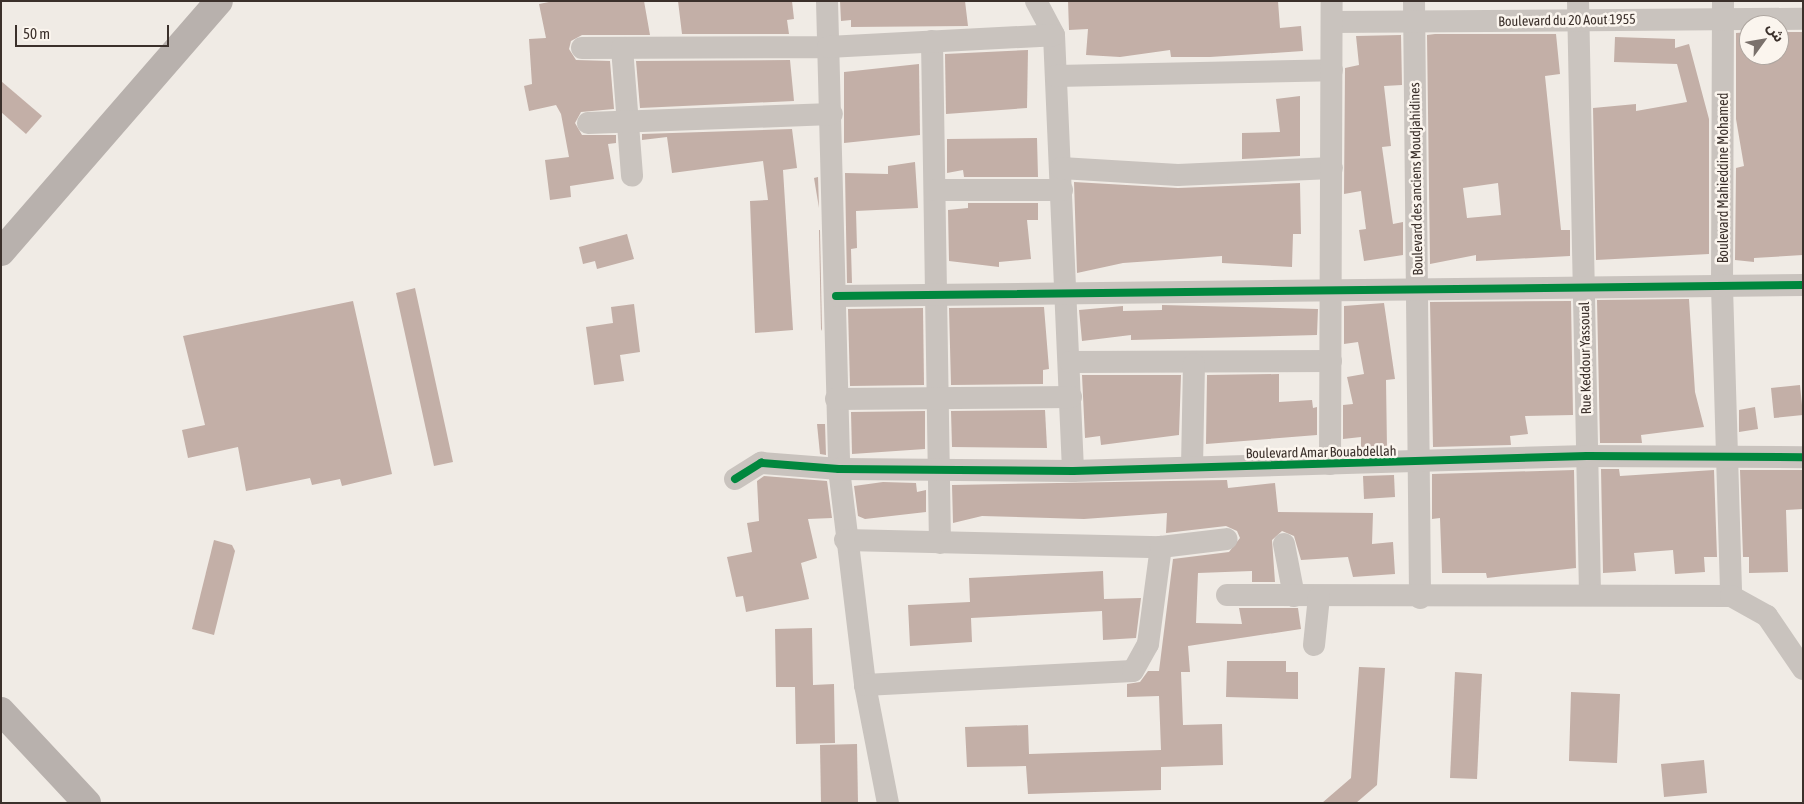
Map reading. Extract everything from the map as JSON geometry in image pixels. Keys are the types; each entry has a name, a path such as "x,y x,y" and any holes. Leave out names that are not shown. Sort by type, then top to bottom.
{"main road":[{"path":"1,252 219,1"},
{"path":"1,711 87,803"}],"street":[{"path":"827,1 832,114 836,399 839,469 845,540 865,684 888,803"},
{"path":"1036,1 1054,35 1068,292 1073,470"},
{"name":"Rue Keddour Yassoual","path":"1577,10 1590,594"},
{"name":"Boulevard du 20 Aout 1955","path":"1332,12 1723,10 1803,19"},
{"name":"Boulevard Mahieddine Mohamed","path":"1723,10 1722,287 1730,596"},
{"name":"Boulevard des anciens Moudjahidines","path":"1415,11 1420,598"},
{"path":"1330,464 1332,12"},
{"path":"582,48 828,47 1054,35"},
{"path":"932,41 940,542"},
{"path":"622,48 632,176"},
{"path":"1056,76 1332,70"},
{"path":"588,123 628,118 832,114"},
{"path":"935,190 1062,179 1332,168"},
{"path":"836,296 1583,286 1722,287 1803,285"},
{"path":"1070,362 1194,364 1331,361"},
{"path":"1192,467 1194,364"},
{"path":"836,399 1071,397"},
{"name":"Boulevard Amar Bouabdellah","path":"735,479 761,463 839,469 1073,470 1587,456 1803,457"},
{"path":"845,540 1161,547 1227,539"},
{"path":"1284,544 1294,596"},
{"path":"865,684 1133,671 1148,644 1161,547"},
{"path":"1227,596 1420,598 1590,594 1730,596 1767,616 1802,667"},
{"path":"1314,645 1319,597"}],"building":[{"path":"554,1 644,1 650,35 582,35 571,41 569,49 576,60 610,61 614,109 581,112 575,123 582,135 616,135 616,143 608,144 614,179 570,186 571,197 550,200 545,160 569,157 561,114 556,105 529,111 524,86 532,84 529,39 546,38 539,4"},
{"path":"678,1 792,1 794,19 787,20 789,34 682,34"},
{"path":"840,1 965,1 968,26 851,27 851,20 841,21"},
{"path":"1068,1 1278,1 1280,28 1301,26 1303,51 1210,57 1171,57 1170,50 1120,57 1086,55 1088,29 1069,30"},
{"path":"1789,32 1803,32 1803,255 1754,258 1754,262 1735,260 1736,168 1744,166 1736,119 1736,33 1739,33 1739,65 1789,65"},
{"path":"1556,34 1560,74 1545,76 1561,230 1570,230 1570,256 1476,261 1476,255 1430,264 1427,35","holes":["1498,183 1501,215 1467,218 1463,188"]},
{"path":"1401,35 1402,85 1384,86 1391,146 1382,147 1393,224 1403,222 1403,255 1364,261 1359,230 1366,229 1361,191 1344,194 1345,68 1359,65 1356,36"},
{"path":"1615,37 1675,39 1675,48 1689,44 1709,119 1709,254 1596,260 1593,108 1636,104 1636,111 1687,102 1677,64 1614,62"},
{"path":"1028,50 1027,108 946,114 945,54"},
{"path":"790,60 794,101 640,108 636,61"},
{"path":"919,64 920,135 844,143 844,72"},
{"path":"1,81 42,116 26,134 1,112"},
{"path":"1300,96 1300,156 1242,159 1242,133 1280,132 1276,99"},
{"path":"792,129 797,168 783,170 793,330 755,333 750,201 768,200 763,161 672,173 667,137 642,140 642,134"},
{"path":"1037,138 1038,177 964,177 963,170 947,173 947,139"},
{"path":"915,162 918,208 856,211 857,248 851,249 852,283 847,283 845,173 888,174 888,166"},
{"path":"818,177 819,208 814,178"},
{"path":"1074,182 1178,188 1300,183 1301,234 1293,234 1292,267 1222,263 1222,256 1123,263 1077,273"},
{"path":"968,203 1038,203 1038,220 1027,220 1031,259 999,262 999,267 949,261 948,210 968,208"},
{"path":"820,230 822,331 821,329"},
{"path":"627,234 634,259 597,269 595,261 583,264 579,247"},
{"path":"415,288 453,462 434,466 396,293"},
{"path":"1689,299 1695,392 1704,427 1641,435 1642,443 1600,443 1597,300"},
{"path":"353,301 392,474 342,486 340,479 312,485 310,478 246,491 238,447 188,458 182,430 205,425 183,336"},
{"path":"1571,301 1573,415 1525,416 1528,434 1510,436 1511,445 1433,447 1430,302"},
{"path":"1384,303 1395,379 1386,380 1387,449 1361,449 1361,437 1343,439 1343,405 1353,404 1347,377 1364,374 1358,342 1344,344 1344,306"},
{"path":"634,304 640,352 620,355 624,381 594,385 586,327 613,323 611,307"},
{"path":"1162,305 1318,309 1317,335 1131,340 1131,335 1082,341 1079,310 1123,306 1123,311 1162,310"},
{"path":"1044,307 1049,369 1043,370 1043,384 951,385 949,308"},
{"path":"923,308 924,385 850,386 848,309"},
{"path":"1279,374 1279,402 1312,400 1313,408 1317,407 1317,435 1206,444 1207,375"},
{"path":"1082,375 1181,375 1179,435 1101,445 1100,436 1085,438"},
{"path":"1800,385 1803,415 1774,418 1771,388"},
{"path":"1755,407 1758,429 1739,432 1739,410"},
{"path":"1045,410 1047,448 952,447 951,411"},
{"path":"925,411 925,449 852,454 851,412"},
{"path":"817,424 825,424 826,455 820,454"},
{"path":"1601,469 1619,469 1620,476 1714,470 1717,557 1704,557 1705,572 1675,574 1673,550 1634,553 1636,571 1603,573"},
{"path":"1574,470 1576,568 1487,578 1486,573 1442,573 1440,518 1432,519 1432,474"},
{"path":"1740,470 1802,470 1803,509 1786,510 1788,572 1749,573 1749,557 1743,557"},
{"path":"1394,475 1395,497 1364,499 1363,476"},
{"path":"764,476 827,481 832,518 808,519 817,558 801,563 809,599 746,612 743,596 736,597 727,557 752,552 747,523 759,521 757,481"},
{"path":"1227,480 1228,488 1275,483 1278,512 1373,513 1372,544 1393,542 1395,574 1353,577 1348,557 1301,560 1294,536 1282,531 1272,540 1275,582 1252,582 1252,571 1198,573 1196,623 1242,624 1239,608 1298,608 1301,629 1188,646 1190,672 1181,672 1183,725 1222,724 1223,765 1161,767 1161,790 1028,794 1026,766 967,767 965,727 1028,725 1029,754 1161,750 1159,696 1127,697 1127,684 1140,682 1148,671 1159,671 1173,559 1229,552 1240,538 1237,531 1226,526 1166,533 1167,513 1084,519 982,516 953,523 952,485"},
{"path":"883,482 916,483 917,492 926,490 926,512 865,519 858,516 854,486"},
{"path":"214,540 232,545 235,551 214,635 192,629"},
{"path":"1103,571 1104,599 1141,598 1136,638 1103,640 1102,611 971,618 972,642 910,646 908,605 970,602 969,578"},
{"path":"812,628 813,685 834,684 835,743 796,744 795,687 776,687 775,629"},
{"path":"1227,661 1286,661 1286,672 1298,672 1298,699 1226,697"},
{"path":"1359,667 1385,668 1377,785 1356,803 1322,803 1351,778"},
{"path":"1455,672 1482,674 1477,779 1450,778"},
{"path":"1571,692 1620,694 1617,763 1569,761"},
{"path":"857,744 858,803 821,803 820,745"},
{"path":"1704,760 1707,793 1664,797 1661,764"}],"cycle path":[{"path":"836,296 1803,285"},
{"path":"735,479 761,463 839,469 1073,471 1587,456 1803,457"}]}
